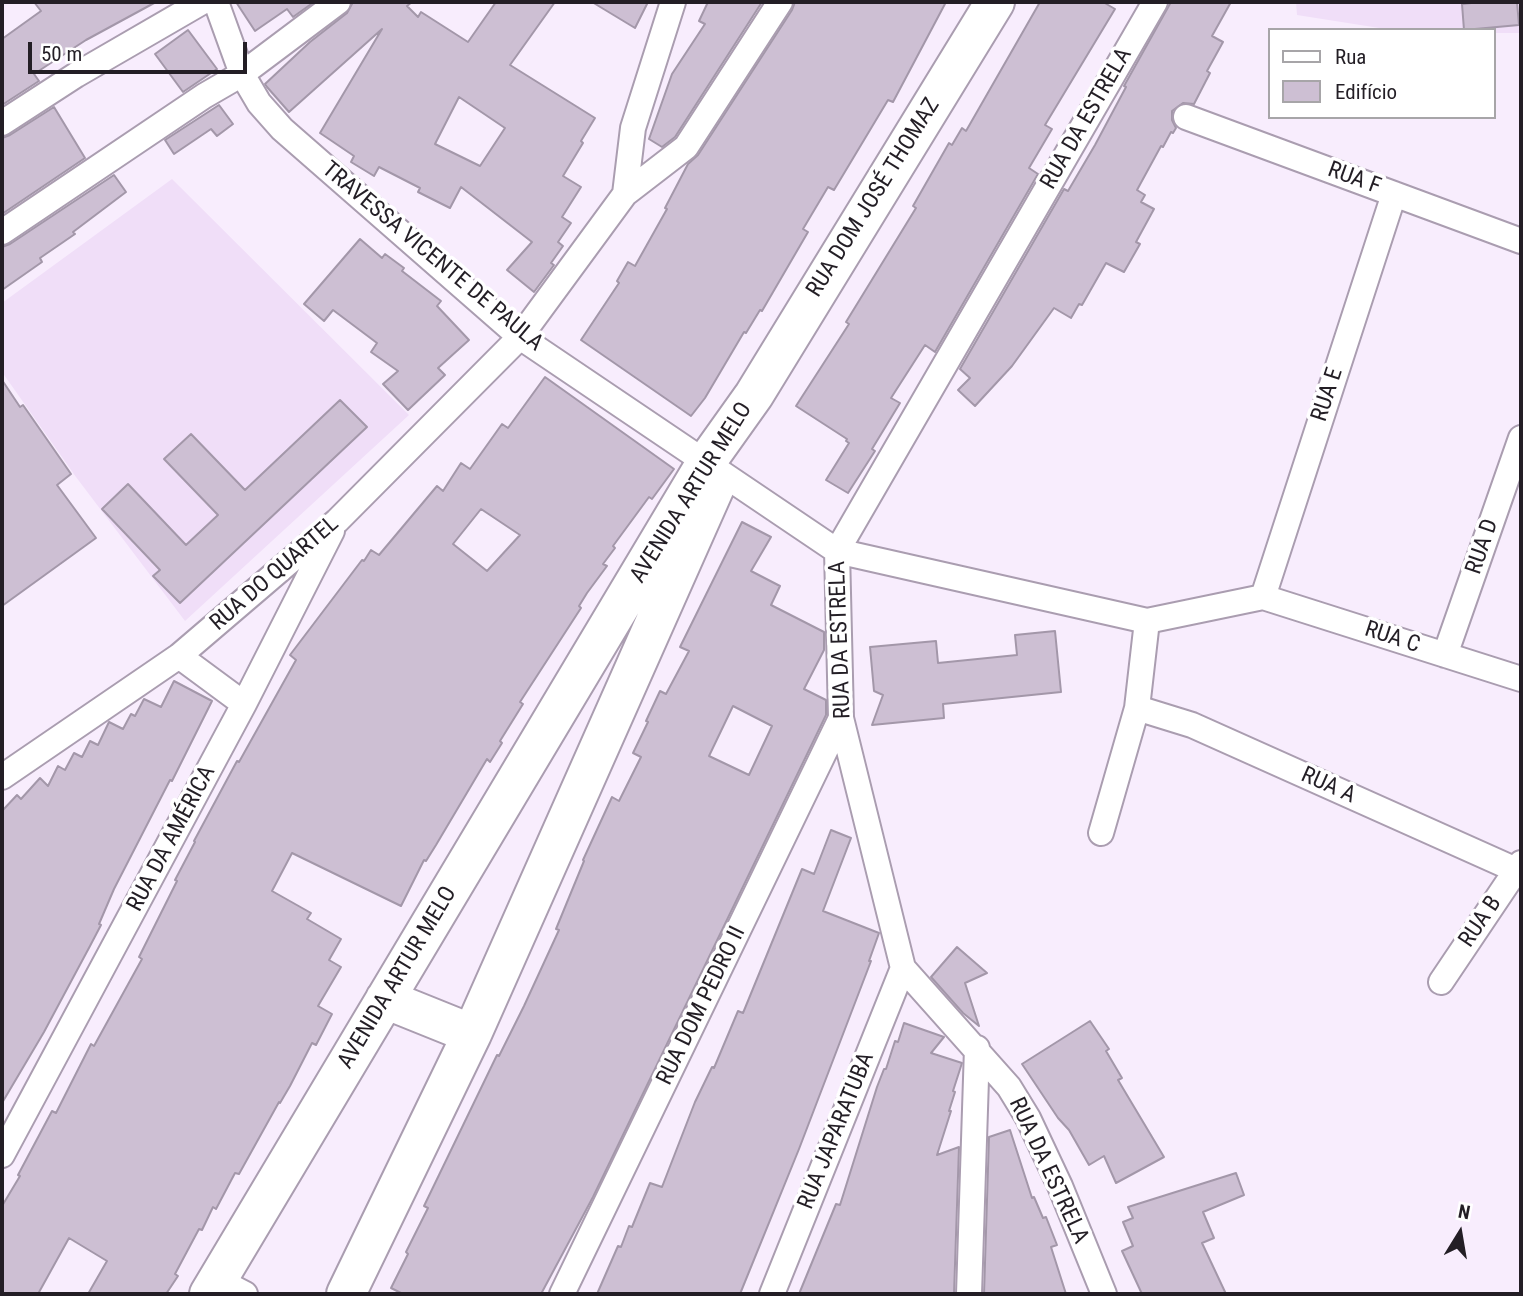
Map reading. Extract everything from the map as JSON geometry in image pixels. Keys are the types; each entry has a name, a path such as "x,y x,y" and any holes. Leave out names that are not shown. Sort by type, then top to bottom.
{"main road":[{"name":"RUA DOM JOSÉ THOMAZ","path":"754,395 995,2"},
{"name":"AVENIDA ARTUR MELO","path":"224,1290 385,999 715,466 754,395"},
{"name":"AVENIDA ARTUR MELO","path":"346,1294 472,1034 715,466"},
{"path":"385,999 472,1034"}],"street":[{"path":"2,124 76,75 202,2"},
{"name":"TRAVESSA VICENTE DE PAULA","path":"216,2 242,74 260,103 282,129 520,337 715,466 837,551"},
{"path":"2,232 204,96 242,74 338,2"},
{"path":"625,194 633,128 673,2"},
{"path":"625,194 686,147 780,2"},
{"name":"RUA DA ESTRELA","path":"1104,1294 1060,1186 1028,1118 1009,1087 902,968 841,718 837,551 1155,2"},
{"name":"RUA F","path":"1186,117 1521,241"},
{"name":"RUA DO QUARTEL","path":"2,777 179,656 337,521 520,337 625,194"},
{"name":"RUA E","path":"1263,597 1394,194"},
{"name":"RUA D","path":"1445,655 1521,439"},
{"name":"RUA DA AMÉRICA","path":"2,1155 244,704 337,521"},
{"path":"837,551 1147,621 1263,597"},
{"name":"RUA C","path":"1263,597 1521,679"},
{"path":"1101,833 1137,708 1147,621"},
{"path":"179,656 244,704"},
{"name":"RUA A","path":"1137,708 1192,725 1518,867"},
{"name":"RUA DOM PEDRO II","path":"562,1294 841,718"},
{"name":"RUA B","path":"1441,982 1518,867"},
{"name":"RUA JAPARATUBA","path":"772,1294 902,968"},
{"path":"969,1294 976,1048"}],"shaded area":[{"path":"1296,2 1521,2 1521,33 1495,33 1495,28 1379,28 1297,15"},
{"path":"172,179 409,415 185,621 76,477 2,372 2,303"}],"building":[{"path":"34,2 156,2 86,40 34,74 39,81 2,105 2,39 41,11"},
{"path":"236,2 314,2 293,17 287,9 255,31"},
{"path":"353,2 412,2 407,6 418,17 421,12 468,42 496,2 555,2 510,65 595,118 563,176 581,187 562,217 571,223 558,242 563,246 551,263 554,265 534,292 507,270 532,242 461,187 450,208 418,192 420,188 379,167 374,176 351,162 354,156 320,133 382,29 289,112 267,87 265,84 310,42 347,13","holes":["459,97 505,128 480,166 435,144"]},
{"path":"592,2 648,2 635,28"},
{"path":"708,2 762,2 675,137 662,147 649,139 672,74 705,24 699,21"},
{"path":"795,2 946,2 893,102 888,100 834,190 828,187 803,229 808,232 762,311 760,310 746,333 744,332 705,398 691,416 581,340 619,283 617,281 628,262 635,266 667,209 665,208 688,164 698,155"},
{"path":"1040,2 1103,2 1115,9 1045,125 1052,129 1029,168 1038,174 935,352 925,345 891,398 900,403 872,449 875,451 848,493 826,480 849,443 847,439 796,406 849,324 846,322 916,208 913,206 949,143 952,145 962,128 966,131"},
{"path":"1171,2 1231,2 1212,36 1223,42 1207,71 1210,73 1194,104 1183,103 1172,111 1176,128 1163,147 1161,146 1137,190 1145,195 1141,202 1154,209 1136,242 1140,244 1124,272 1106,263 1082,305 1079,304 1071,318 1054,308 1012,366 975,406 958,390 970,378 960,369 1064,189 1068,191 1095,145"},
{"path":"1517,2 1519,25 1464,28 1462,4"},
{"path":"188,30 217,69 183,92 155,54"},
{"path":"219,105 233,124 217,136 211,129 174,154 165,140"},
{"path":"54,107 85,158 2,214 2,138"},
{"path":"114,175 126,192 73,232 75,234 40,258 42,262 2,290 2,247"},
{"path":"360,239 382,258 385,254 404,268 402,271 441,301 437,306 469,340 438,368 445,375 408,410 383,384 398,371 371,352 377,343 333,310 324,321 304,304"},
{"path":"545,377 674,469 652,499 649,497 613,546 615,548 603,564 607,566 587,593 579,606 581,608 520,702 523,704 500,741 502,743 490,762 487,759 436,845 426,861 424,860 401,906 292,853 272,891 311,913 307,919 341,939 329,960 341,967 318,1006 332,1014 316,1045 312,1043 239,1174 235,1173 216,1209 213,1207 202,1230 199,1229 175,1274 178,1276 166,1294 88,1294 107,1261 69,1238 38,1294 2,1294 2,1206 52,1111 56,1113 91,1044 94,1046 142,959 139,957 194,841 296,660 290,655 371,550 379,555 437,486 443,491 461,463 470,469 502,424 508,428","holes":["481,509 520,535 487,571 453,544"]},
{"path":"2,380 20,407 23,405 71,474 57,485 96,538 2,606"},
{"path":"340,400 367,427 180,603 153,576 160,570 102,509 128,484 186,545 218,515 164,459 191,434 245,490"},
{"path":"742,522 771,537 751,571 780,586 771,605 824,632 824,650 804,689 826,700 826,715 593,1197 541,1294 403,1294 391,1288 428,1208 424,1206 559,930 556,929 583,860 612,797 619,801 641,757 633,753 648,722 646,721 660,691 666,694 689,651 680,647","holes":["733,706 772,726 749,775 709,756"]},
{"path":"1055,631 1061,692 943,704 944,718 872,725 883,695 874,691 870,647 936,641 938,663 1017,655 1015,635"},
{"path":"174,681 212,701 114,889 99,924 101,925 44,1032 2,1103 2,811 17,795 21,799 40,778 48,786 58,766 65,770 74,753 82,757 90,741 98,745 109,722 123,729 131,714 135,716 144,699 161,707"},
{"path":"831,830 851,838 823,911 879,933 871,961 799,1149 740,1294 597,1294 618,1246 621,1247 629,1226 632,1227 650,1183 662,1187 695,1102 712,1067 714,1068 738,1011 743,1013 802,869 814,874"},
{"path":"957,947 987,973 965,983 979,1026 963,1013 931,977"},
{"path":"1090,1021 1109,1049 1106,1051 1122,1078 1118,1080 1164,1157 1116,1183 1104,1156 1089,1165 1069,1130 1022,1064"},
{"path":"904,1023 944,1037 931,1053 962,1063 937,1155 959,1147 954,1294 799,1294 836,1204 840,1205 877,1087"},
{"path":"1010,1130 1032,1198 1034,1197 1043,1218 1046,1217 1057,1245 1051,1247 1066,1294 984,1294 989,1137"},
{"path":"1236,1173 1244,1195 1203,1212 1214,1238 1202,1243 1226,1294 1142,1294 1122,1251 1133,1246 1123,1222 1133,1218 1128,1207"}]}
